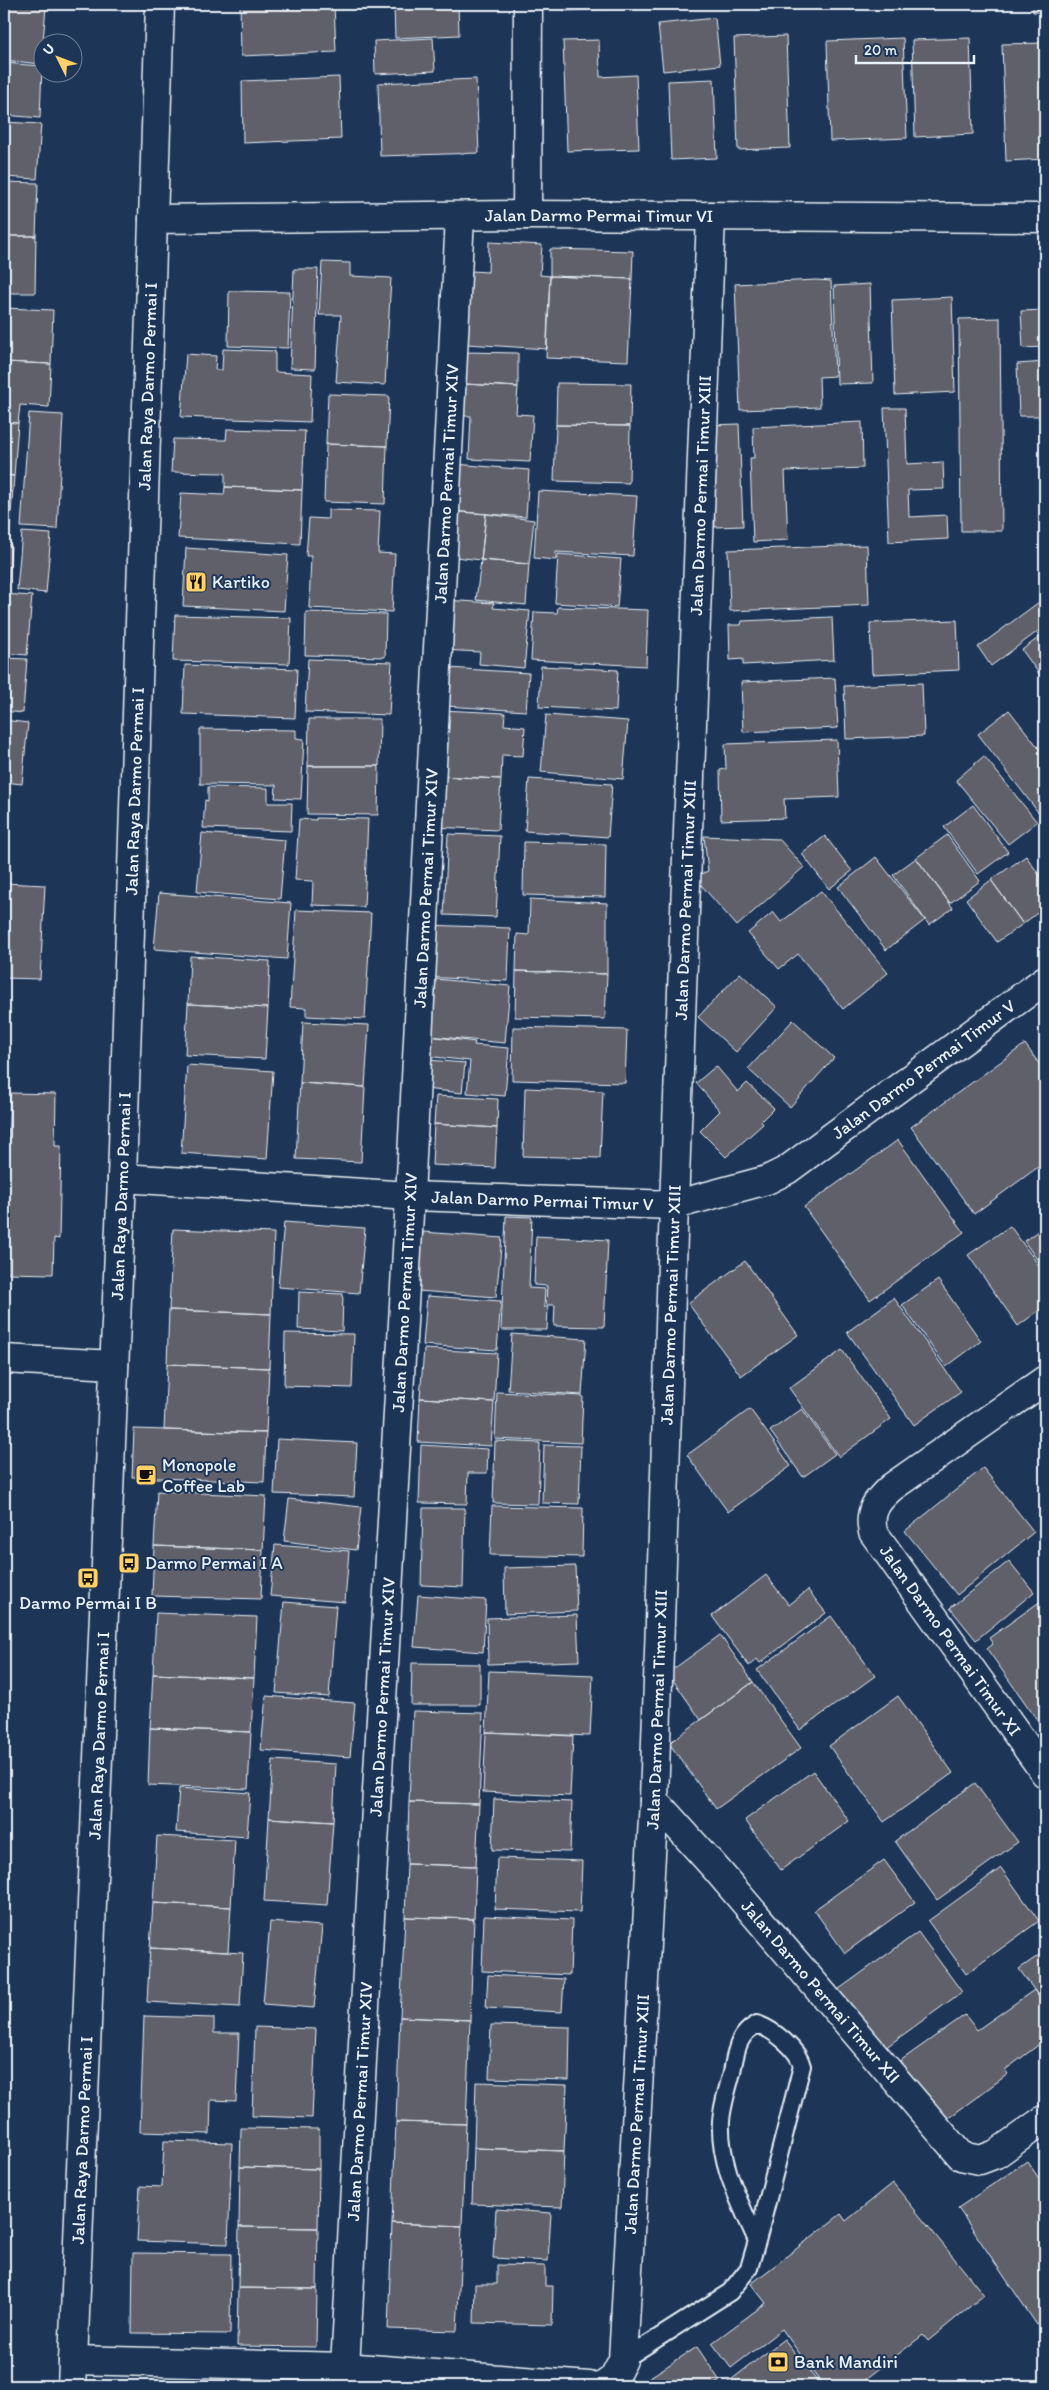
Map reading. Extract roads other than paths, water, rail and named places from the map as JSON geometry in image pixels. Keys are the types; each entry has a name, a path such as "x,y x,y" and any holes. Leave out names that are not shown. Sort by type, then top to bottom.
{"street":[{"name":"Jalan Raya Darmo Permai I","path":"72,2373 122,1178 160,4"},
{"path":"527,215 528,4"},
{"name":"Jalan Darmo Permai Timur VI","path":"153,219 527,215 1045,218"},
{"name":"Jalan Darmo Permai Timur XIII","path":"603,2386 613,2379 623,2360 654,1800 711,216"},
{"name":"Jalan Darmo Permai Timur XIV","path":"346,2367 410,1196 460,217"},
{"name":"Jalan Darmo Permai Timur V","path":"122,1178 410,1196 674,1205 767,1180 788,1170 1045,980"},
{"path":"4,1359 114,1365"},
{"name":"Jalan Darmo Permai Timur XI","path":"1045,1380 886,1493 873,1508 870,1520 873,1532 1045,1773"},
{"name":"Jalan Darmo Permai Timur XII","path":"654,1800 717,1870 961,2156 980,2160 996,2154 1045,2119"},
{"path":"72,2373 346,2367 589,2386"}],"lane":[{"path":"623,2360 730,2292 748,2268 757,2241 802,2066 798,2054 768,2028 757,2024 747,2030 738,2041 721,2120 722,2152 728,2174 757,2241"}],"place":[{"name":"Kartiko","path":"196,582"},
{"name":"Monopole Coffee Lab","path":"146,1475"},
{"name":"Darmo Permai I A","path":"129,1563"},
{"name":"Darmo Permai I B","path":"88,1578"},
{"name":"Bank Mandiri","path":"778,2362"}]}
